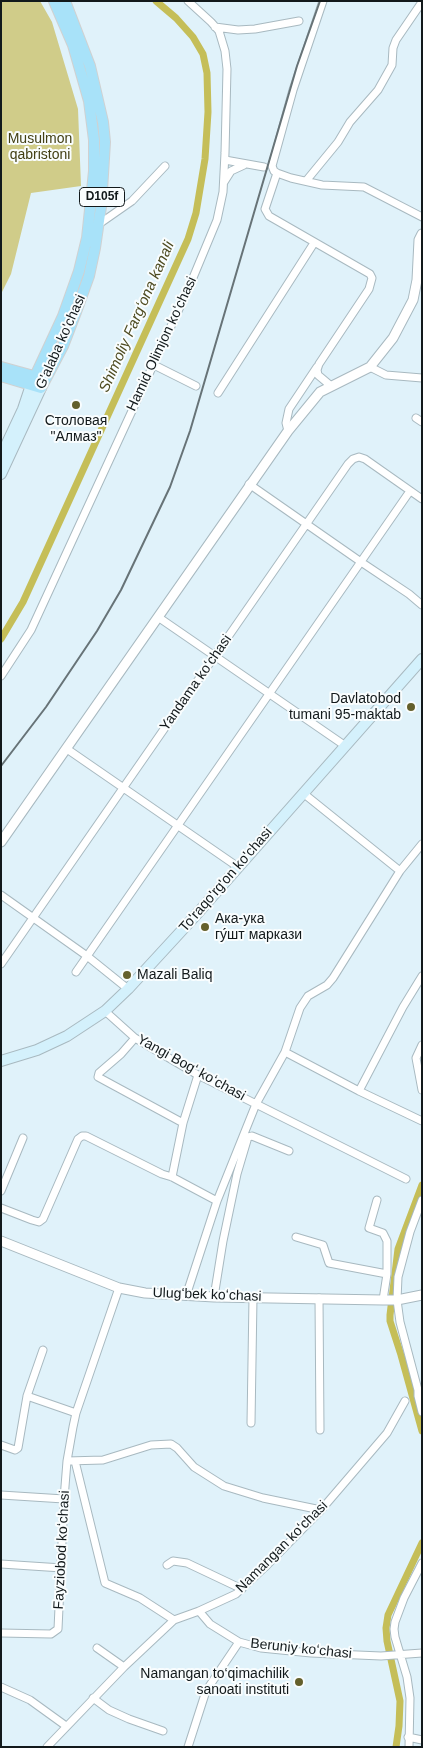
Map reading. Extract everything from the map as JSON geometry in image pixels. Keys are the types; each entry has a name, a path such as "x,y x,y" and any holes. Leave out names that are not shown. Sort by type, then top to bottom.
{"main road":[{"name":"G'alaba ko'chasi","path":"1,474 31,412 38,382 79,271 86,238 94,171 94,140 89,101 73,46 54,1"},
{"name":"G'alaba ko'chasi","path":"1,456 38,382 63,346 89,276 98,224 104,169 105,142 103,122 90,66 66,1"},
{"path":"1,367 38,382"},
{"path":"1,376 38,382"},
{"name":"To'raqo'rg'on ko'chasi","path":"1,1061 43,1047 67,1036 105,1011 128,989 344,745 421,662"}],"street":[{"name":"Hamid Olimjon koʻchasi","path":"1,676 31,630 190,285 217,220 225,160 227,69 222,38 215,27 188,1"},
{"path":"323,1 293,90 272,166 274,171 306,181 335,186 353,185 364,187 422,217"},
{"path":"306,181 338,142 350,122 378,90 392,65 393,48 396,40 422,2"},
{"path":"215,27 238,30 255,29 299,21"},
{"path":"225,160 264,167"},
{"path":"223,183 231,171 246,164"},
{"path":"98,224 132,201 165,166"},
{"path":"277,173 265,209 268,216 370,274 372,278 369,289 289,409 286,423 288,431"},
{"path":"1,842 249,484 288,431 320,392 370,367 393,338 413,300 417,280 419,240 422,234"},
{"path":"218,393 314,243"},
{"path":"152,364 196,386"},
{"path":"319,364 318,375 331,386"},
{"path":"370,367 386,375 422,378"},
{"name":"Yandama koʻchasi","path":"1,964 348,464 359,457 422,499"},
{"path":"249,484 360,562 410,594 422,606"},
{"path":"76,972 410,490"},
{"path":"158,617 344,745"},
{"path":"67,749 238,867"},
{"path":"303,793 400,872"},
{"path":"186,1296 217,1201 256,1104 285,1052 300,1008 308,996 327,985 333,978 400,872 422,844"},
{"path":"1,894 87,956 128,989"},
{"path":"359,1091 403,1007 422,976"},
{"name":"Yangi Bogʻ koʻchasi","path":"105,1011 134,1038 198,1075 406,1180"},
{"path":"134,1038 122,1054 99,1073 98,1077 183,1123"},
{"path":"422,1045 416,1058 422,1090"},
{"path":"285,1052 419,1120"},
{"path":"172,1177 183,1123 198,1075"},
{"path":"1,1208 39,1222 43,1219 78,1139 82,1136 86,1136 162,1174 172,1177 217,1201"},
{"path":"214,1297 237,1174 248,1137 252,1136 288,1152"},
{"path":"1,1191 23,1138"},
{"path":"378,1200 369,1228 383,1233 386,1238 387,1274 383,1300"},
{"path":"422,1200 410,1232 398,1277 396,1300 400,1322 420,1389 418,1396 422,1412"},
{"path":"296,1237 323,1246 329,1262 387,1274"},
{"name":"Ulugʻbek koʻchasi","path":"1,1241 119,1288 144,1293 214,1297 383,1300 396,1300 422,1295"},
{"name":"Fayziobod koʻchasi","path":"1,1633 51,1634 56,1632 58,1627 64,1499 71,1461 76,1413 119,1288"},
{"path":"251,1423 252,1298"},
{"path":"319,1298 320,1430"},
{"path":"1,1445 15,1450 18,1448 27,1396 43,1350"},
{"path":"27,1396 76,1413"},
{"name":"Namangan koʻchasi","path":"47,1747 124,1667 174,1620 227,1599 242,1589 321,1510 387,1433 405,1401"},
{"path":"174,1620 140,1598 105,1583 71,1461 103,1460 151,1445 171,1444 196,1469 224,1486 263,1498 321,1510"},
{"path":"1,1496 64,1499"},
{"path":"167,1565 173,1561 187,1563 242,1589"},
{"path":"409,1747 410,1698 398,1654 395,1622 404,1598 422,1563"},
{"path":"1,1564 62,1568"},
{"path":"200,1611 210,1624 239,1642"},
{"name":"Beruniy koʻchasi","path":"188,1747 206,1691 239,1642 261,1648 311,1653 381,1656 422,1653"},
{"path":"97,1648 124,1667"},
{"path":"1,1687 30,1700 66,1726"},
{"path":"93,1698 109,1710 163,1730"},
{"path":"408,1737 422,1740"}],"green space":[{"name":"Musulmon qabristoni","path":"1,1 40,1 52,22 78,109 81,186 31,193 11,274 1,294"}],"waterway":[{"name":"Shimoliy Fargʻona kanali","path":"1,639 23,602 188,239 196,213 205,159 208,112 207,73 203,54 193,37 176,18 156,1"},
{"path":"422,1185 398,1249 390,1315 390,1321 422,1431"},
{"path":"396,1747 400,1701 386,1628 388,1615 422,1543"}],"railway":[{"path":"1,766 46,707 97,631 121,590 170,487 190,431 297,66 320,1"}],"place":[{"name":"Столовая \"Алмаз\"","path":"76,405"},
{"name":"Davlatobod tumani 95-maktab","path":"411,707"},
{"name":"Ака-ука гу́шт маркази","path":"205,927"},
{"name":"Mazali Baliq","path":"127,975"},
{"name":"Namangan to‘qimachilik sanoati instituti","path":"299,1682"}]}
